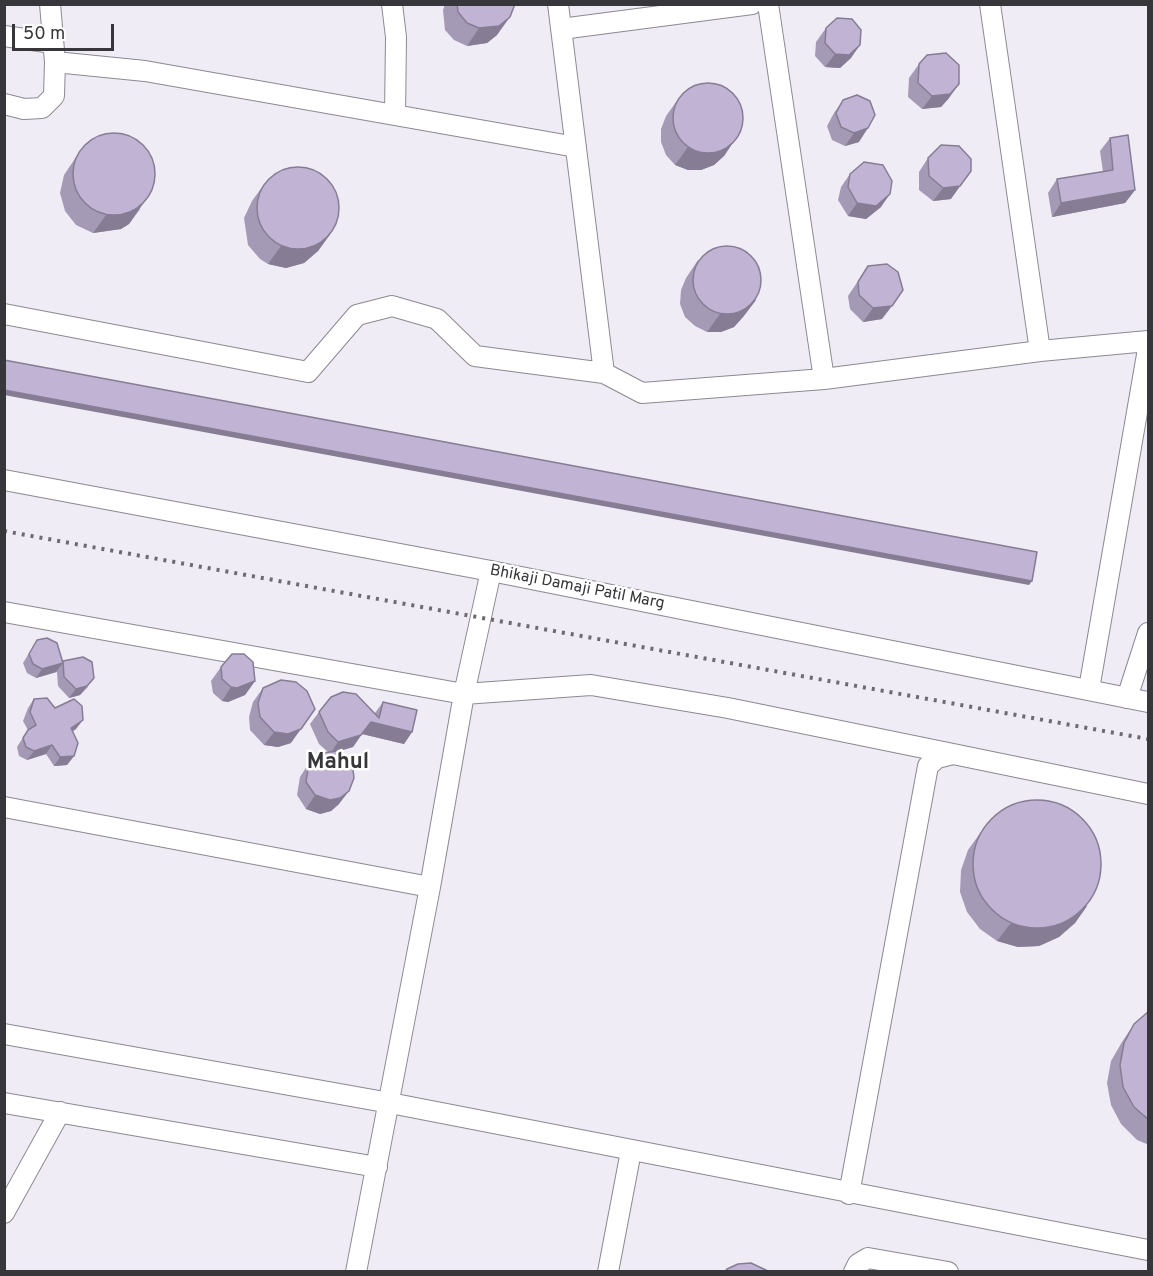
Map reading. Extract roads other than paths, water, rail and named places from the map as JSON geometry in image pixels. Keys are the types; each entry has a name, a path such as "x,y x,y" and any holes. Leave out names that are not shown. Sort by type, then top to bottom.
{"street":[{"path":"4,104 24,109 42,108 54,96 54,52 50,4"},
{"path":"392,4 396,37 395,115"},
{"path":"558,4 604,372"},
{"path":"561,29 752,4"},
{"path":"768,4 824,379"},
{"path":"990,4 1040,351"},
{"path":"4,36 54,52 145,71 576,147"},
{"path":"4,314 308,372 357,315 392,306 437,319 475,356 604,372 642,393 824,379 1040,351 1149,341"},
{"path":"1089,689 1149,350"},
{"name":"Bhikaji Damaji Patil Marg","path":"4,480 491,571 1149,702"},
{"path":"356,1272 430,887 464,694 491,571"},
{"path":"4,612 464,694 591,685 728,708 1149,794"},
{"path":"1127,698 1149,633"},
{"path":"849,1194 928,766 937,758 953,754"},
{"path":"4,807 430,887"},
{"path":"4,1034 167,1065 389,1102 849,1194 1149,1250"},
{"path":"4,1103 377,1167"},
{"path":"4,1212 60,1112"},
{"path":"608,1272 631,1150"},
{"path":"854,1272 858,1264 868,1258 948,1272"}],"railway":[{"path":"4,531 1148,739"}],"district":[{"name":"Mahul","path":"338,764"}]}
